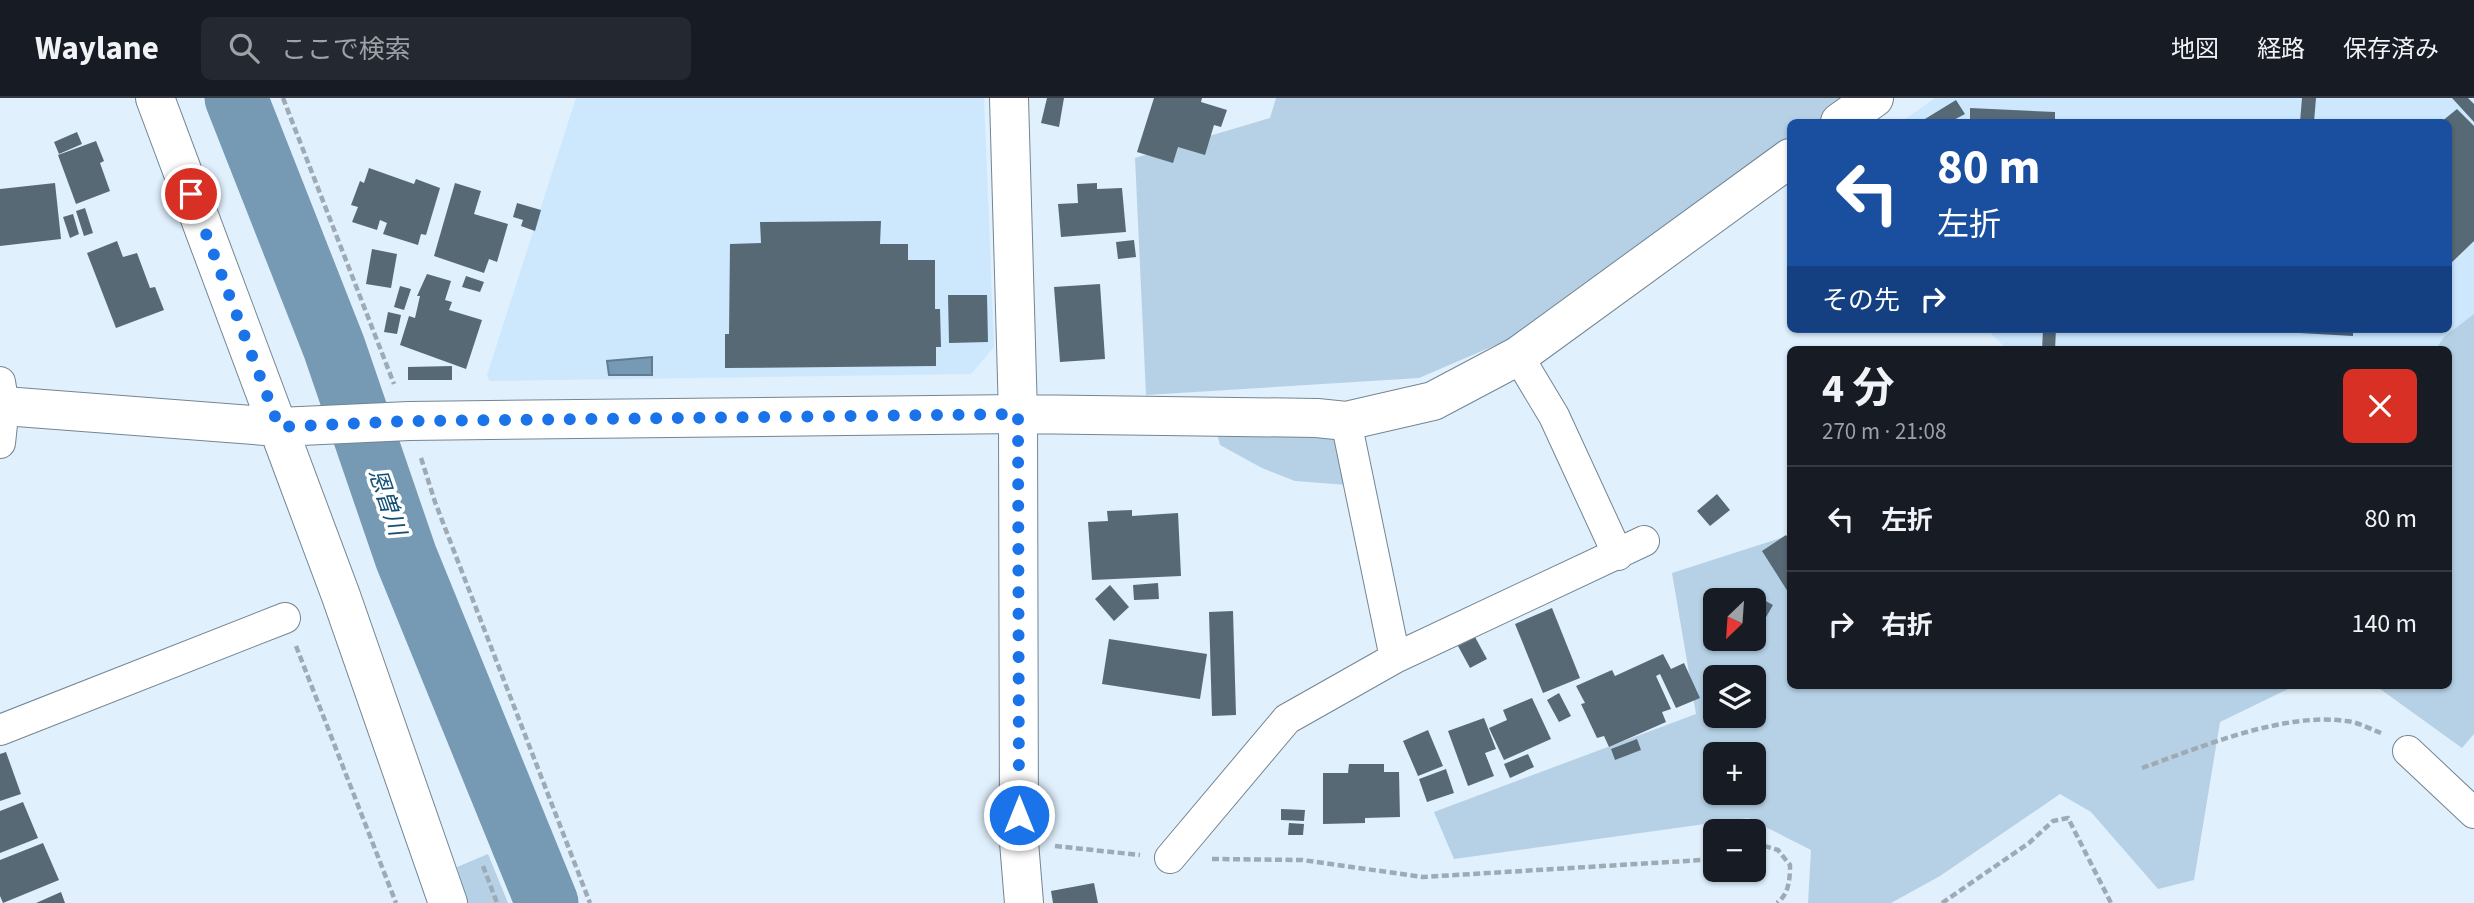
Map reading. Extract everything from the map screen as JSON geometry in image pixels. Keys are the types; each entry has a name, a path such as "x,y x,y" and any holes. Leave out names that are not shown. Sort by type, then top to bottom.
{"street":[{"path":"155,98 294,426 341,596 448,903"},
{"path":"1009,98 1018,414 1019,842 1024,903"},
{"path":"1844,119 1874,98"},
{"path":"0,443 1,398 294,426 405,421 1018,414 1317,418 1346,421 1433,401 1518,356 1787,160"},
{"path":"1518,356 1554,416 1618,555"},
{"path":"1346,421 1395,658"},
{"path":"1170,858 1287,719 1395,658 1644,541"},
{"path":"0,730 285,618"},
{"path":"2408,751 2474,813"}],"path":[{"path":"283,98 380,351"},
{"path":"405,421 590,903"},
{"path":"285,618 396,903"},
{"path":"2143,768 2244,733 2313,720 2347,721 2386,734 2408,751"},
{"path":"1942,903 2029,844 2053,821 2068,818 2111,903"},
{"path":"1019,842 1170,858 1302,860 1423,877 1703,860"},
{"path":"1766,846 1778,850 1790,865 1790,884 1781,901 1777,903"},
{"path":"483,866 497,903"}],"shaded area":[{"path":"576,98 984,98 994,347 971,374 489,381 487,375"},
{"path":"1276,98 1863,98 1834,119 1787,119 1787,154 1603,299 1419,378 1146,395 1135,158 1270,118"},
{"path":"1935,98 2474,98 2474,344 2452,349 2452,346 2004,346 1990,333 2452,333 2452,119 1905,119"},
{"path":"2474,314 2474,734 2462,748 2380,689 2452,689 2452,346 2438,346"},
{"path":"652,357 652,375 609,375 607,361"},
{"path":"1217,433 1340,439 1347,485 1295,481 1262,468 1220,445"},
{"path":"1787,536 1787,689 2288,689 2220,722 2194,880 2158,889 2091,812 2060,794 1940,876 1891,903 1808,903 1811,850 1766,827 1766,819 1703,819 1703,824 1454,859 1434,812 1696,714 1672,573"},
{"path":"488,854 508,903 468,903 457,867"}],"building":[{"path":"1047,98 1064,98 1059,127 1041,123"},
{"path":"1154,98 1202,98 1201,102 1227,110 1221,127 1214,125 1205,155 1178,147 1173,163 1137,152"},
{"path":"2302,98 2316,98 2314,119 2300,119"},
{"path":"2452,98 2468,98 2474,104 2474,122"},
{"path":"1956,100 1965,114 1956,119 1925,119"},
{"path":"1970,108 2055,112 2055,119 1970,119"},
{"path":"2457,109 2474,126 2474,241 2452,262 2452,119 2445,119"},
{"path":"77,132 82,144 59,154 54,142"},
{"path":"96,141 104,161 100,163 110,191 76,204 58,155"},
{"path":"369,168 414,184 416,179 440,188 426,235 421,234 418,245 383,234 387,223 380,220 377,230 352,222 358,207 351,205 360,181 364,183"},
{"path":"55,183 61,239 0,246 0,189"},
{"path":"455,183 481,191 474,214 508,224 497,262 489,259 484,273 434,256"},
{"path":"1097,183 1097,189 1122,188 1126,232 1061,237 1058,204 1078,203 1077,184"},
{"path":"517,203 541,210 535,231 521,226 523,220 513,217"},
{"path":"85,208 93,233 84,236 76,211"},
{"path":"73,214 79,234 70,238 63,217"},
{"path":"881,221 880,244 908,244 908,260 935,260 935,309 940,309 941,347 936,347 936,366 725,368 725,334 729,334 730,244 761,243 760,222"},
{"path":"1134,240 1136,257 1118,259 1116,242"},
{"path":"117,241 123,257 137,253 150,288 155,287 164,310 116,328 87,253"},
{"path":"372,249 397,254 391,288 366,284"},
{"path":"427,274 451,281 445,300 452,302 449,310 482,320 466,369 400,345 409,316 415,318 420,296 417,296"},
{"path":"466,276 484,282 480,292 462,287"},
{"path":"1100,284 1105,359 1060,362 1054,287"},
{"path":"400,286 411,289 404,310 394,307"},
{"path":"948,295 987,295 988,342 949,343"},
{"path":"388,312 401,315 397,334 384,332"},
{"path":"2043,333 2056,333 2055,346 2042,346"},
{"path":"2300,333 2353,333 2353,336"},
{"path":"452,366 452,380 408,380 408,367"},
{"path":"1717,494 1730,510 1710,526 1697,511"},
{"path":"1132,510 1132,516 1178,513 1181,576 1092,580 1088,522 1108,521 1107,511"},
{"path":"1787,536 1787,590 1762,551"},
{"path":"1158,583 1159,599 1134,600 1133,585"},
{"path":"1110,585 1129,607 1114,621 1095,599"},
{"path":"1766,601 1773,605 1766,617"},
{"path":"1552,608 1580,678 1543,693 1515,624"},
{"path":"1233,611 1236,715 1212,716 1209,612"},
{"path":"1475,637 1487,659 1470,668 1458,646"},
{"path":"1109,639 1207,654 1200,699 1102,684"},
{"path":"1663,654 1671,669 1684,663 1700,698 1676,708 1660,674 1656,676 1671,709 1662,712 1666,722 1609,747 1604,736 1597,738 1581,704 1585,703 1576,686 1612,670 1615,676"},
{"path":"1559,693 1571,716 1559,722 1547,700"},
{"path":"1532,698 1551,739 1504,760 1489,728 1507,720 1503,710"},
{"path":"1484,718 1496,749 1485,753 1494,776 1468,786 1448,731"},
{"path":"1428,730 1443,766 1418,776 1403,741"},
{"path":"1637,739 1641,750 1615,760 1611,749"},
{"path":"6,752 21,794 0,801 0,754"},
{"path":"1528,754 1534,767 1510,778 1504,764"},
{"path":"1349,764 1384,764 1384,772 1399,772 1400,817 1365,818 1365,823 1323,824 1323,773 1348,773"},
{"path":"1446,769 1454,793 1427,802 1419,779"},
{"path":"23,802 38,838 0,853 0,811"},
{"path":"1281,809 1305,810 1304,821 1281,820"},
{"path":"1289,823 1304,824 1303,835 1288,835"},
{"path":"43,843 59,880 3,903 0,896 0,860"},
{"path":"1094,883 1098,903 1053,903 1051,891"},
{"path":"61,892 65,903 36,903"}],"waterway":[{"name":"恩曽川","path":"236,98 334,347 406,557 547,903"}],"route":[{"path":"191,194 279,427 409,421 1018,414 1019,815"}]}
